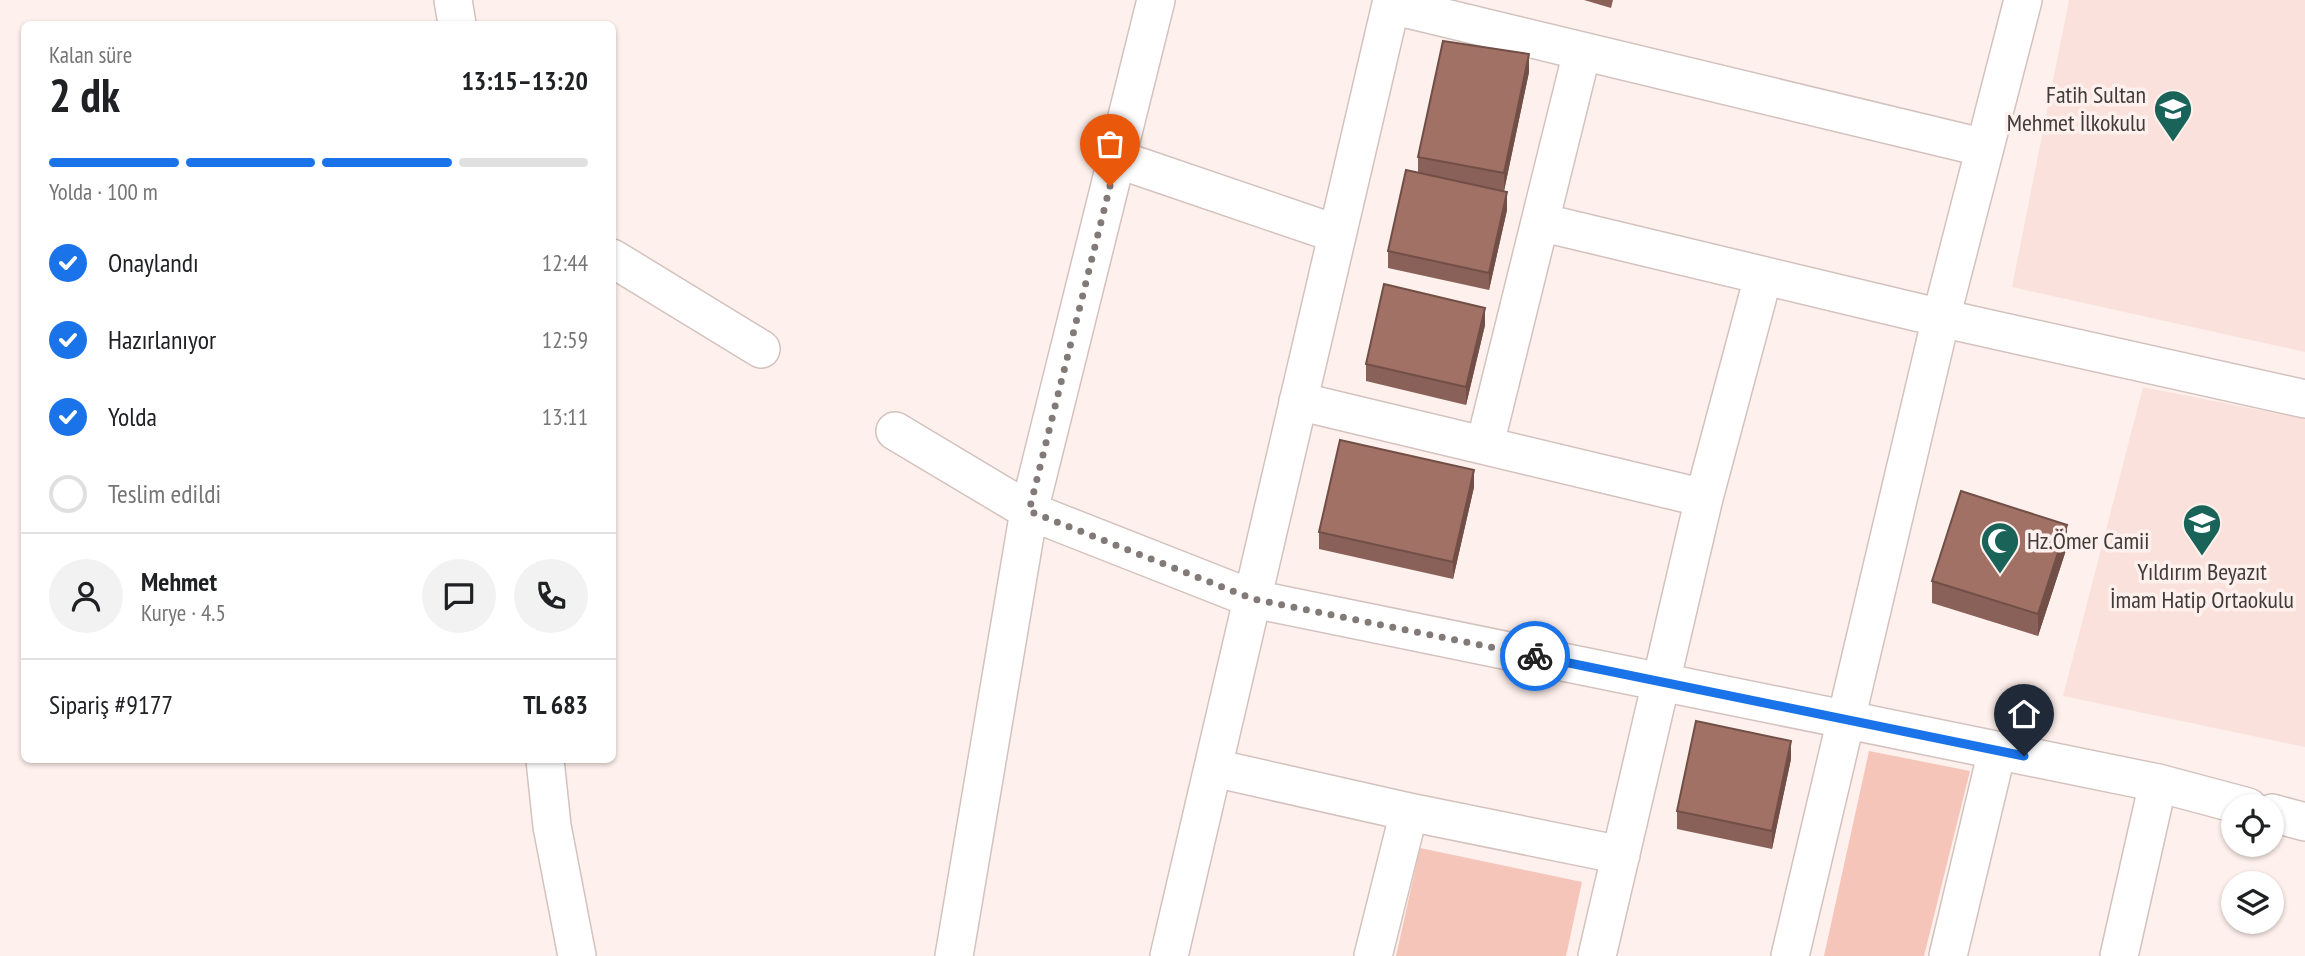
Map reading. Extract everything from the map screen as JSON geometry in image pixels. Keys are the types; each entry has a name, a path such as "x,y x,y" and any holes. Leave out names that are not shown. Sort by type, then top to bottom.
{"street":[{"path":"453,0 456,21"},
{"path":"954,956 1029,511 1156,0"},
{"path":"1790,956 1941,318 2023,0"},
{"path":"1169,956 1391,3 1582,52 1985,148"},
{"path":"1485,444 1582,52"},
{"path":"1117,159 1337,234"},
{"path":"1540,222 1763,277 2305,399"},
{"path":"616,260 761,349"},
{"path":"1597,956 1659,682 1704,498 1763,277"},
{"path":"1298,401 1704,498"},
{"path":"895,431 1029,511 1253,599 2158,783 2221,800"},
{"path":"1948,956 1997,751"},
{"path":"545,763 552,827 577,956"},
{"path":"1214,768 1409,812 1620,855"},
{"path":"2119,956 2158,783"},
{"path":"1373,956 1409,812"},
{"path":"2284,816 2305,822"}],"shaded area":[{"name":"Fatih Sultan Mehmet İlkokulu","path":"2069,0 2305,0 2305,352 2012,287"},
{"name":"Yıldırım Beyazıt İmam Hatip Ortaokulu","path":"2143,387 2305,419 2305,747 2063,696"},
{"path":"1869,751 1970,771 1924,956 1824,956"},
{"path":"1420,848 1582,882 1566,956 1396,956"}],"building":[{"path":"1443,41 1529,54 1504,173 1418,157"},
{"path":"1406,170 1507,192 1489,273 1388,251"},
{"path":"1384,284 1485,308 1466,387 1366,364"},
{"path":"1340,440 1474,470 1453,562 1319,532"},
{"name":"Hz.Ömer Camii","path":"1961,491 2067,525 2038,614 1932,581"},
{"path":"1696,721 1791,741 1772,831 1677,811"}],"way so far":[{"path":"1110,186 1029,511 1253,599 1535,656"}],"place":[{"name":"Fatih Sultan Mehmet İlkokulu","path":"2173,143"},
{"name":"Yıldırım Beyazıt İmam Hatip Ortaokulu","path":"2202,557"},
{"name":"Hz.Ömer Camii","path":"2000,575"}],"route":[{"path":"1535,656 2024,756"}]}
